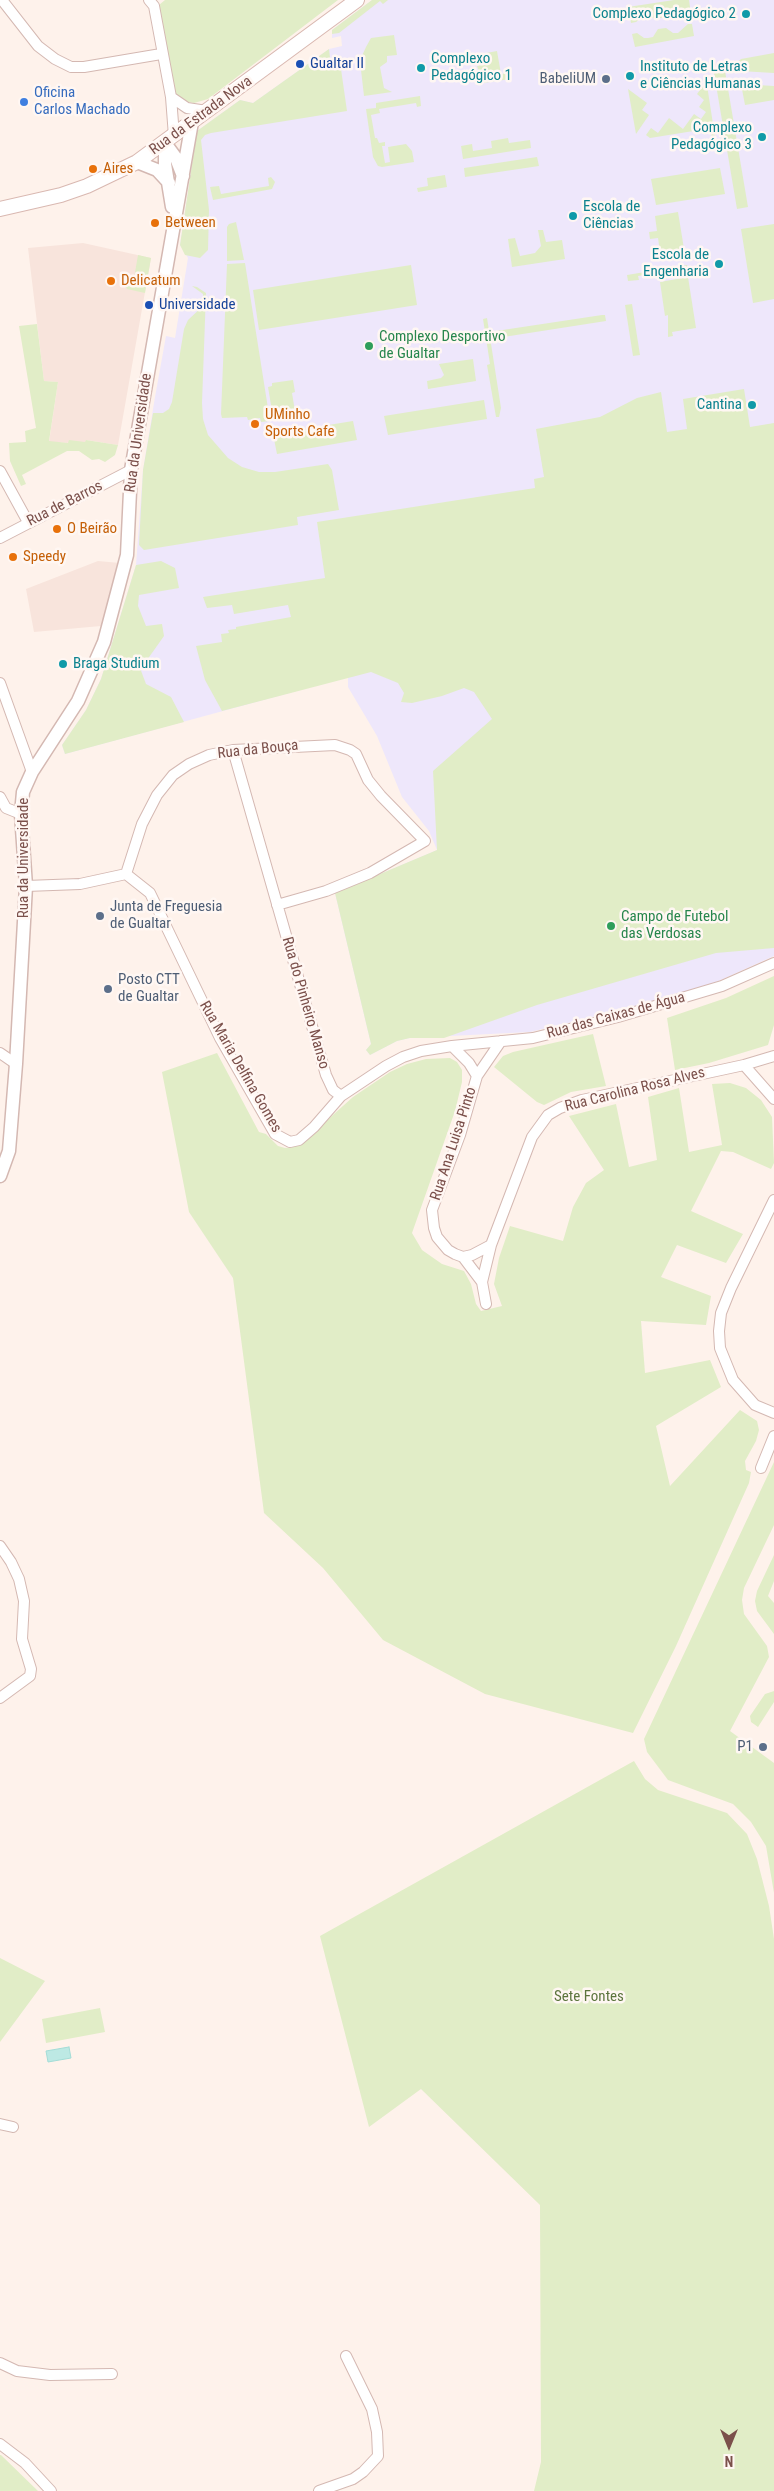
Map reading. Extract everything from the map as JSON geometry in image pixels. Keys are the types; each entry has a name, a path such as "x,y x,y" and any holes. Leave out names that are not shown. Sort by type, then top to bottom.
{"main road":[{"name":"Rua da Estrada Nova","path":"0,209 70,192 137,162 357,0"}],"street":[{"path":"2,0 38,46 55,59 71,67 91,66 161,54"},
{"path":"149,0 154,6 161,54 171,97 169,139 183,176"},
{"path":"171,97 187,108 208,110"},
{"name":"Rua da Universidade","path":"0,1176 9,1151 16,1064 26,886 21,814 23,792 32,772 78,701 104,642 127,555 131,470 192,122"},
{"name":"Rua da Universidade","path":"169,139 165,164 172,193 172,229"},
{"path":"137,162 157,170 169,183"},
{"name":"Rua de Barros","path":"0,538 131,470"},
{"path":"0,471 28,522"},
{"path":"0,684 32,772"},
{"name":"Rua da Bouça","path":"126,874 142,824 157,795 173,775 209,755 233,750 335,745 350,750 356,754 368,780 381,796 425,841 370,873 326,891 277,905"},
{"name":"Rua do Pinheiro Manso","path":"233,750 326,1075 333,1090 341,1096"},
{"path":"0,797 6,808 21,814"},
{"path":"26,886 80,884 126,874"},
{"name":"Rua Maria Delfina Gomes","path":"126,874 150,893 220,1038 275,1134 290,1142 298,1140 314,1127 341,1096 386,1066 403,1057 421,1051 452,1046"},
{"name":"Rua das Caixas de Água","path":"452,1046 533,1038 666,1004 722,986 774,964"},
{"name":"Rua Ana Luisa Pinto","path":"463,1256 455,1254 442,1244 434,1228 432,1210 460,1135 477,1076 501,1041"},
{"name":"Rua Ana Luisa Pinto","path":"452,1046 469,1063 477,1076"},
{"path":"0,1053 16,1064"},
{"name":"Rua Carolina Rosa Alves","path":"482,1282 492,1245 532,1137 548,1115 560,1108 582,1100 744,1065 774,1056"},
{"path":"744,1065 774,1099"},
{"path":"774,1200 720,1313 719,1331 720,1348 733,1380 755,1405 774,1413"},
{"path":"486,1304 482,1282 463,1256 482,1252 492,1245"},
{"path":"761,1468 774,1436"},
{"path":"0,1546 19,1578 24,1601 22,1639 31,1669 30,1676 0,1698"},
{"path":"0,2124 13,2127"},
{"path":"319,2491 352,2479 363,2472 378,2456 377,2432 372,2408 346,2356"},
{"path":"0,2363 17,2371 50,2375 112,2374"},
{"path":"0,2444 25,2463 51,2490"}],"shaded area":[{"path":"372,0 774,0 774,956 714,983 627,1009 530,1032 410,1038 397,1041 370,1055 366,1050 371,1044 335,893 437,850 429,831 402,797 377,736 348,687 348,677 65,754 62,745 86,710 101,679 136,565 143,470 155,397 166,336 175,338 188,258 180,245 197,131 240,100 253,103 329,49 342,46 341,36 332,38 332,30"},
{"path":"83,243 151,258 118,445 86,440 86,442 69,443 49,442 58,382 44,381 28,248"},
{"path":"98,561 120,563 101,626 34,632 26,589"}],"green space":[{"path":"165,0 338,0 208,99 194,103 183,101 175,95 159,5"},
{"path":"372,0 388,0 383,4 380,1 339,33 332,34 332,30"},
{"path":"674,0 689,0 691,14 674,10 665,17 656,19 645,15 636,22 631,23 628,7"},
{"path":"688,24 692,24 694,36 635,47 632,34 637,33 644,38 648,38 653,37 658,29 666,28 673,33 678,33"},
{"path":"394,35 397,55 387,56 387,62 380,67 384,88 392,92 364,96 361,58 366,47 371,38"},
{"path":"329,49 331,66 337,70 341,69 347,111 211,133 205,135 201,140 209,210 208,250 200,258 185,255 180,245 197,131 240,100 253,103"},
{"path":"497,51 501,74 509,73 510,79 483,83 477,66 482,65 481,54"},
{"path":"774,53 774,73 740,71 738,62 741,59"},
{"path":"725,71 748,207 737,209 714,73"},
{"path":"741,84 774,86 774,100 745,105"},
{"path":"707,85 715,137 712,138 711,132 707,132 706,129 650,138 646,135 651,128 658,133 669,118 683,129 694,114 701,119 706,112 699,107 704,100 697,94 703,86"},
{"path":"628,89 647,103 642,110 649,115 636,134"},
{"path":"420,96 421,106 417,107 416,103 379,109 380,113 371,115 375,138 377,138 379,143 385,142 385,146 382,146 385,163 390,162 388,147 406,144 412,151 414,162 378,166 373,157 366,109 376,108 376,103"},
{"path":"508,138 509,143 530,140 531,148 463,159 461,146 472,144 473,151 492,148 491,141"},
{"path":"537,157 539,166 465,177 464,168"},
{"path":"720,168 725,194 656,205 651,179"},
{"path":"445,175 447,187 418,192 417,188 428,186 427,178"},
{"path":"271,177 275,182 272,189 213,200 210,187 219,186 221,194 269,186 268,178"},
{"path":"678,212 685,255 661,259 658,238 650,239 649,232 657,231 655,216"},
{"path":"236,222 244,260 227,261 227,227 229,224"},
{"path":"774,224 774,299 753,303 741,229"},
{"path":"538,230 543,230 546,242 562,240 565,259 512,267 508,239 515,238 520,256 535,253 541,246"},
{"path":"138,255 151,258 145,293 127,289 124,285 124,283 133,284"},
{"path":"245,263 270,421 261,422 260,418 248,420 247,417 222,418 221,414 227,264"},
{"path":"411,265 417,305 259,330 253,290"},
{"path":"687,265 688,272 646,278 645,275 638,276 639,280 628,281 627,275"},
{"path":"688,277 696,328 672,332 673,336 668,337 668,315 665,316 660,282"},
{"path":"192,286 206,293 202,403 203,419 208,435 228,458 242,467 259,472 275,472 328,464 332,470 339,510 297,517 298,525 144,550 139,545 143,470 153,413 163,413 169,409 172,402 184,329 188,320 203,306 203,294"},
{"path":"632,304 640,355 633,356 625,305"},
{"path":"605,315 606,321 497,338 496,331"},
{"path":"487,318 501,408 499,417 496,417 487,365 490,364 483,319"},
{"path":"37,324 44,381 58,382 49,441 68,443 69,440 85,442 86,440 118,445 115,455 105,462 99,459 92,460 79,451 67,451 22,475 26,484 21,486 10,461 9,443 26,442 25,431 36,428 19,326"},
{"path":"473,359 476,381 428,389 427,381 441,378 444,375 439,364"},
{"path":"293,380 295,392 292,393 296,417 273,417 268,387 272,386 272,383"},
{"path":"744,389 750,427 774,423 774,948 716,953 537,1005 444,1038 410,1038 397,1041 370,1055 366,1050 371,1044 335,893 437,850 433,771 492,719 474,692 464,688 442,696 412,703 401,702 404,693 398,683 371,672 222,711 205,680 196,646 222,642 221,634 229,633 228,630 236,629 236,627 291,617 288,605 234,614 232,605 207,608 203,597 325,578 317,522 535,488 534,479 544,477 536,429 600,417 637,398 661,392 667,432 687,429 683,399"},
{"path":"484,400 487,419 388,435 384,416"},
{"path":"353,421 357,440 277,454 273,434"},
{"path":"161,561 175,568 179,588 139,595 138,606 146,626 162,624 164,636 147,660 137,660 146,684 171,697 184,722 65,754 62,745 86,710 101,679 136,565"},
{"path":"774,976 774,1025 768,1045 709,1063 675,1070 667,1018 726,998"},
{"path":"593,1034 606,1086 571,1092 544,1105 537,1102 494,1067 503,1056 513,1052"},
{"path":"217,1053 259,1132 266,1134 278,1146 285,1148 293,1147 306,1139 353,1097 390,1072 407,1064 426,1059 450,1058 457,1062 462,1070 462,1082 455,1111 412,1233 422,1250 442,1264 464,1271 471,1284 476,1304 481,1311 502,1306 494,1284 499,1258 510,1226 563,1241 573,1207 586,1183 604,1170 569,1116 616,1104 629,1167 657,1160 648,1097 679,1088 689,1152 722,1145 712,1084 730,1083 746,1088 761,1100 772,1117 774,1163 771,1169 733,1152 721,1151 691,1211 743,1234 726,1263 677,1245 661,1277 711,1296 706,1325 641,1321 645,1373 710,1360 721,1387 656,1426 670,1486 740,1410 757,1421 759,1430 756,1441 745,1461 746,1470 751,1472 749,1483 676,1646 633,1733 485,1694 383,1640 323,1568 264,1513 233,1278 189,1212 162,1072"},
{"path":"774,1462 774,1525 744,1588 742,1600 744,1614 767,1646 769,1657 730,1731 774,1763 774,1893 766,1846 751,1822 733,1804 668,1780 647,1752 644,1739"},
{"path":"774,1555 774,1581 768,1596 774,1603 774,1634 757,1611 755,1601 757,1591"},
{"path":"774,1691 774,1702 758,1727 751,1722 750,1716 765,1694"},
{"name":"Sete Fontes","path":"634,1761 645,1779 658,1790 727,1813 747,1834 757,1859 769,1906 774,1939 774,2491 534,2491 541,2462 540,2205 421,2089 369,2127 320,1936"},
{"path":"0,1958 45,1981 0,2042"},
{"path":"100,2008 105,2032 46,2043 42,2019"},
{"path":"1,2455 38,2491 0,2491"}],"water":[{"path":"69,2047 71,2058 48,2062 46,2051"}],"place":[{"name":"Complexo Pedagógico 2","path":"746,14"},
{"name":"Gualtar II","path":"300,64"},
{"name":"Complexo Pedagógico 1","path":"421,68"},
{"name":"Instituto de Letras e Ciências Humanas","path":"630,76"},
{"name":"BabeliUM","path":"606,79"},
{"name":"Oficina Carlos Machado","path":"24,102"},
{"name":"Complexo Pedagógico 3","path":"762,137"},
{"name":"Aires","path":"93,169"},
{"name":"Escola de Ciências","path":"573,216"},
{"name":"Between","path":"155,223"},
{"name":"Escola de Engenharia","path":"719,264"},
{"name":"Delicatum","path":"111,281"},
{"name":"Universidade","path":"149,305"},
{"name":"Complexo Desportivo de Gualtar","path":"369,346"},
{"name":"Cantina","path":"752,405"},
{"name":"UMinho Sports Cafe","path":"255,424"},
{"name":"O Beirão","path":"57,529"},
{"name":"Speedy","path":"13,557"},
{"name":"Braga Studium","path":"63,664"},
{"name":"Junta de Freguesia de Gualtar","path":"100,916"},
{"name":"Campo de Futebol das Verdosas","path":"611,926"},
{"name":"Posto CTT de Gualtar","path":"108,989"},
{"name":"P1","path":"763,1747"}]}
